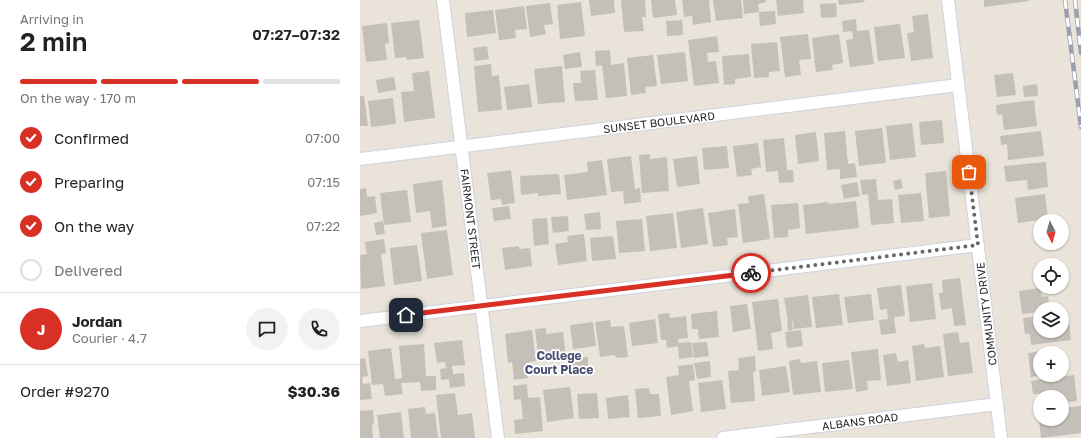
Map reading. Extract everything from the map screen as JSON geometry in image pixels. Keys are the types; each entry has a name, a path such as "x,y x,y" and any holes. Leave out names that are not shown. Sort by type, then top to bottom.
{"street":[{"name":"FAIRMONT STREET","path":"443,0 498,438"},
{"name":"COMMUNITY DRIVE","path":"948,0 1001,438"},
{"name":"SUNSET BOULEVARD","path":"360,159 958,85"},
{"path":"360,321 978,245"},
{"name":"ALBANS ROAD","path":"723,438 997,404"}],"building":[{"path":"589,0 614,0 615,13 591,16"},
{"path":"621,0 645,0 646,17 642,17 644,31 624,32"},
{"path":"651,0 675,0 677,15 653,18"},
{"path":"682,0 709,0 711,22 693,25 692,16 684,17"},
{"path":"713,0 741,0 743,18 716,21"},
{"path":"743,0 766,0 766,2 758,4 759,12 744,14"},
{"path":"776,0 803,0 804,13 778,16"},
{"path":"838,0 864,0 865,2 839,5"},
{"path":"984,0 1029,0 1029,1 984,7"},
{"path":"581,2 585,36 560,39 557,5"},
{"path":"550,3 553,24 544,25 546,34 530,37 526,6"},
{"path":"836,3 837,17 821,18 820,4"},
{"path":"524,6 527,29 515,30 516,38 499,40 495,10"},
{"path":"493,10 496,33 467,37 465,13"},
{"path":"775,11 776,24 760,26 759,12"},
{"path":"928,14 933,58 911,61 907,33 914,32 912,16"},
{"path":"856,19 857,31 869,30 874,64 850,67 846,40 853,39 852,31 843,32 842,21"},
{"path":"419,20 424,58 407,60 406,57 395,58 391,23"},
{"path":"682,20 683,35 667,36 666,21"},
{"path":"387,23 389,43 385,44 387,60 366,62 362,26"},
{"path":"900,24 905,58 878,61 874,27"},
{"path":"808,34 811,59 799,60 801,75 785,77 780,37"},
{"path":"839,34 843,63 832,65 833,70 816,72 812,38"},
{"path":"717,36 719,52 707,53 708,62 716,61 719,83 694,86 688,40"},
{"path":"777,42 780,71 769,72 769,77 754,78 751,44"},
{"path":"487,46 489,59 475,61 473,48"},
{"path":"610,50 611,65 624,63 627,96 606,98 602,65 596,66 595,51"},
{"path":"580,52 582,67 565,69 563,55"},
{"path":"685,52 688,81 661,84 657,55"},
{"path":"749,54 751,77 735,79 735,84 724,85 722,56"},
{"path":"653,55 657,86 645,87 646,93 631,95 627,58"},
{"path":"491,64 492,76 499,75 502,110 478,112 474,66"},
{"path":"562,66 565,102 538,104 534,69"},
{"path":"595,70 598,100 575,101 573,83 581,83 580,71"},
{"path":"429,71 435,118 404,122 401,92 414,91 412,73"},
{"path":"1013,73 1016,95 997,97 994,75"},
{"path":"394,77 396,90 378,93 376,80"},
{"path":"529,84 532,107 507,110 504,87"},
{"path":"1037,84 1038,96 1024,97 1023,86"},
{"path":"360,96 364,96 368,126 360,126"},
{"path":"393,98 396,124 371,127 368,101"},
{"path":"1034,100 1037,126 1004,130 1002,114 997,115 996,105"},
{"path":"942,120 944,143 921,145 919,122"},
{"path":"912,123 916,157 890,160 886,126"},
{"path":"882,128 886,163 859,166 855,131"},
{"path":"845,131 848,164 855,163 857,177 840,179 840,169 827,170 824,133"},
{"path":"1041,131 1044,156 1008,160 1007,144 1001,145 1000,136"},
{"path":"816,132 819,161 798,164 795,135"},
{"path":"784,138 787,170 793,170 794,182 779,183 778,171 766,172 763,140"},
{"path":"758,143 761,167 751,169 752,175 737,177 733,146"},
{"path":"727,146 729,168 704,170 702,148"},
{"path":"650,154 650,159 667,157 669,191 642,193 639,155"},
{"path":"631,156 635,189 640,188 641,202 624,204 623,191 611,192 607,159"},
{"path":"697,156 700,184 677,187 673,159"},
{"path":"602,160 607,195 567,200 564,175 588,172 587,162"},
{"path":"1046,162 1048,187 1028,190 1027,180 1006,182 1004,166"},
{"path":"511,170 515,203 502,205 501,199 491,200 487,173"},
{"path":"946,171 950,216 929,218 925,173"},
{"path":"559,174 561,194 538,196 538,193 521,195 520,176"},
{"path":"876,179 878,200 892,199 894,223 871,225 868,194 862,195 860,180"},
{"path":"901,179 903,188 895,190 893,181"},
{"path":"442,180 447,226 432,228 430,211 416,213 413,184"},
{"path":"857,182 860,196 844,199 841,185"},
{"path":"366,188 367,197 375,196 377,213 360,216 360,189"},
{"path":"407,190 411,222 384,225 380,193"},
{"path":"921,193 924,221 901,223 898,195"},
{"path":"764,194 770,239 743,243 738,204 749,203 748,196"},
{"path":"1045,194 1047,214 1033,214 1033,221 1018,223 1015,198"},
{"path":"856,201 859,228 806,234 803,205"},
{"path":"798,203 800,228 788,230 788,237 774,238 771,205"},
{"path":"509,206 511,219 494,221 492,208"},
{"path":"703,208 708,244 681,248 676,212"},
{"path":"735,209 738,237 727,238 728,245 713,247 708,213"},
{"path":"600,212 601,229 586,230 584,214"},
{"path":"673,213 677,248 650,251 646,216"},
{"path":"568,216 569,231 553,233 551,217"},
{"path":"547,218 549,244 534,246 532,219"},
{"path":"642,219 645,251 619,253 616,221"},
{"path":"383,221 385,234 376,235 374,223"},
{"path":"447,230 453,275 427,279 421,233"},
{"path":"584,234 587,261 558,265 555,244 568,242 567,236"},
{"path":"613,236 616,259 592,261 590,238"},
{"path":"384,239 386,253 381,254 385,286 361,289 360,255 367,254 365,242"},
{"path":"417,245 422,281 394,285 390,248"},
{"path":"519,246 519,249 530,248 532,266 505,270 502,248"},
{"path":"960,278 966,325 954,326 952,308 941,310 939,293 943,293 942,280"},
{"path":"932,283 936,319 910,322 906,286"},
{"path":"901,285 905,316 894,317 896,333 881,335 879,320 888,319 887,309 880,310 877,288"},
{"path":"1033,289 1033,294 1041,294 1042,297 1048,296 1049,302 1033,302 1033,313 1022,314 1019,291"},
{"path":"839,294 843,325 816,328 812,297"},
{"path":"871,294 874,320 848,323 844,297"},
{"path":"808,295 812,327 794,329 792,321 793,330 788,331 784,298"},
{"path":"778,299 782,331 771,333 773,349 758,351 752,302"},
{"path":"747,304 751,329 733,332 730,306"},
{"path":"717,311 719,337 699,339 698,329 692,329 691,314"},
{"path":"669,313 670,318 686,316 688,338 678,339 679,343 691,342 693,357 679,359 678,346 667,348 666,340 661,340 658,314"},
{"path":"1033,317 1033,338 1069,338 1069,322 1071,340 1031,345 1030,334 1025,334 1023,318"},
{"path":"655,319 658,343 632,346 629,323"},
{"path":"610,320 611,327 624,326 628,357 616,358 615,355 600,357 595,322"},
{"path":"593,322 596,346 573,349 570,325"},
{"path":"546,328 546,334 563,332 566,358 539,362 535,329"},
{"path":"532,330 536,361 526,363 528,378 514,380 512,362 508,363 505,334"},
{"path":"801,330 803,346 787,348 785,332"},
{"path":"958,332 960,343 969,342 973,373 948,376 943,334"},
{"path":"462,340 465,365 452,366 453,374 464,373 465,386 450,388 449,379 441,380 440,369 446,368 445,362 437,363 434,343"},
{"path":"707,342 709,356 694,358 692,343"},
{"path":"424,344 426,376 436,376 436,390 421,391 420,382 401,383 403,394 385,396 383,384 372,385 368,351 391,348 395,379 402,378 399,346"},
{"path":"924,344 925,348 940,346 944,377 916,381 912,346"},
{"path":"878,349 881,380 867,381 868,390 856,392 851,352"},
{"path":"1033,352 1033,377 1031,377 1028,353"},
{"path":"896,353 898,362 908,360 911,383 887,386 883,355"},
{"path":"755,356 756,371 753,372 755,401 731,403 728,371 739,370 738,358"},
{"path":"588,357 588,372 571,373 571,358"},
{"path":"365,358 368,376 362,377 363,384 370,383 372,399 360,400 360,359"},
{"path":"800,359 801,363 817,361 821,392 793,395 789,361"},
{"path":"849,360 853,389 825,392 822,363"},
{"path":"710,361 711,377 697,379 694,363"},
{"path":"693,364 695,380 689,381 693,411 671,415 666,377 679,375 678,366"},
{"path":"786,366 790,392 762,396 759,370"},
{"path":"1074,375 1077,401 1069,402 1069,390 1033,390 1033,394 1031,381 1069,382 1069,376"},
{"path":"722,380 726,409 701,412 698,383"},
{"path":"527,384 528,398 540,397 543,431 515,434 514,420 523,419 521,399 514,400 513,386"},
{"path":"570,387 574,418 547,422 543,390"},
{"path":"649,388 650,394 659,394 661,416 638,418 635,389"},
{"path":"455,393 458,415 472,413 475,438 441,438 436,395"},
{"path":"597,393 599,418 579,419 577,394"},
{"path":"628,395 630,417 608,419 606,398"},
{"path":"1081,406 1081,433 1041,438 1040,426 1069,426 1069,407"},
{"path":"425,407 426,414 435,413 438,438 411,438 408,409"},
{"path":"373,410 373,438 360,438 360,411"},
{"path":"401,412 404,438 380,438 377,415"}],"railway":[{"path":"1065,0 1081,127"},
{"path":"1075,0 1081,53"}],"way so far":[{"path":"751,273 978,245 969,172"}],"district":[{"name":"College Court Place","path":"559,362"}],"route":[{"path":"406,315 751,273"}]}
